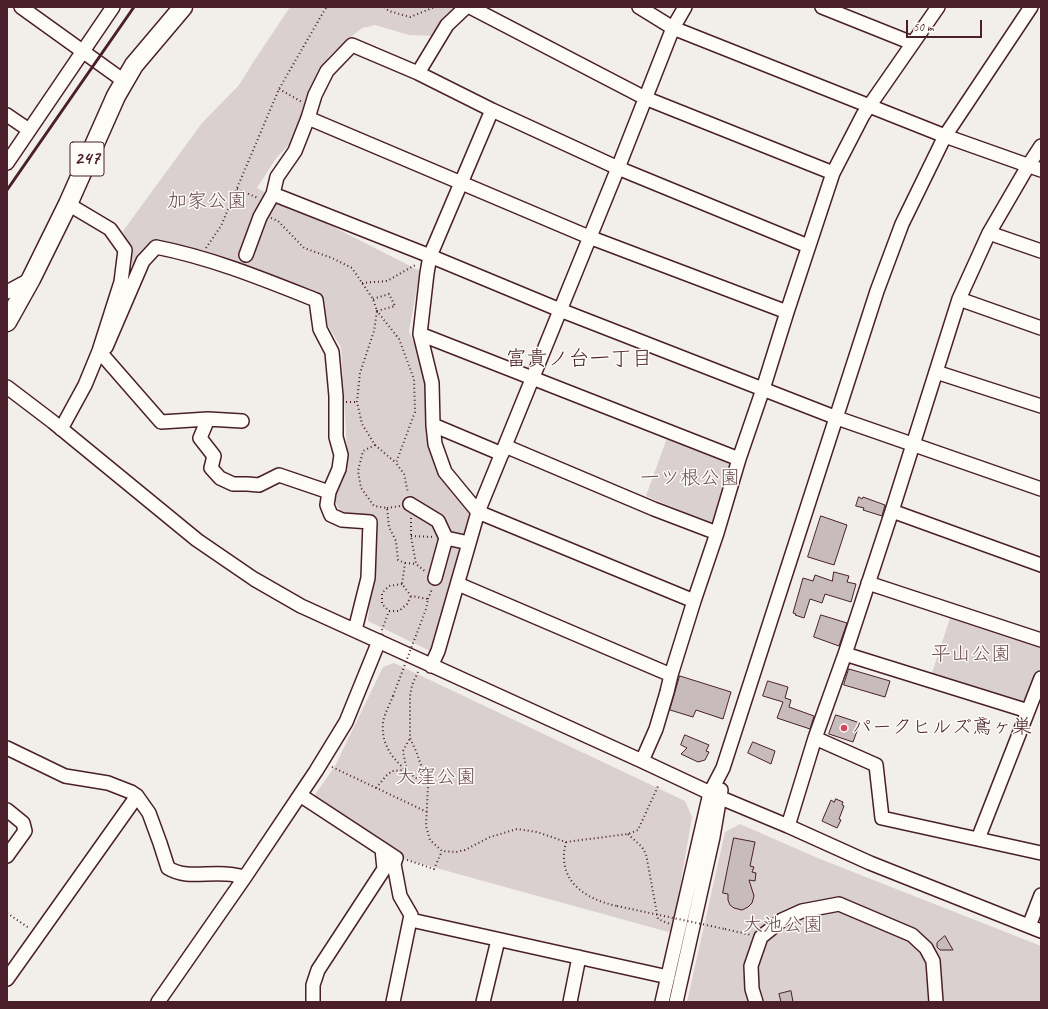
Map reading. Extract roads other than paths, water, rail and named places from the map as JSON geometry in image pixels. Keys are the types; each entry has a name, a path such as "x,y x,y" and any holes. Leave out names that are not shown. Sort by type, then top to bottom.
{"highway":[{"name":"247","path":"7,322 68,204 124,81 134,65 183,7"}],"street":[{"path":"21,7 124,81"},
{"path":"7,164 113,7"},
{"path":"418,73 447,26 466,7"},
{"path":"470,7 645,98 833,173"},
{"path":"639,7 673,28 945,136 1041,170"},
{"path":"431,666 438,651 478,512 618,168 673,28 685,7"},
{"path":"822,7 843,11 912,44"},
{"path":"642,761 656,729 694,601 764,389 786,312 833,173 863,115 938,7"},
{"path":"662,1002 723,768 877,290 899,232 945,136 1031,7"},
{"path":"246,255 260,217 270,198 277,177 295,151 315,96 327,71 352,45 418,73 492,110 618,168 808,246"},
{"path":"492,110 430,259 420,334 432,382 435,444 445,472 478,512 694,601"},
{"path":"310,112 461,183 589,237 786,312"},
{"path":"7,115 29,130"},
{"path":"788,826 815,738 845,654 892,512 960,299 989,233 1041,146"},
{"path":"270,198 837,418 1041,489"},
{"path":"57,426 85,385 99,351 121,282 126,250 110,229 68,204"},
{"path":"989,233 1041,251"},
{"path":"99,351 106,347 144,261 156,247 186,253 239,269 316,300 320,329 332,352 336,396 336,436 341,455 339,469 329,492 327,505 331,515 342,520 370,522 368,578 355,630"},
{"path":"7,292 30,278"},
{"path":"960,299 1041,328"},
{"path":"420,334 740,459"},
{"path":"99,351 161,422 208,418 242,421"},
{"path":"936,372 1041,406"},
{"path":"7,387 197,540 247,575 301,606 642,761 715,796 870,862 1035,928 1041,895"},
{"path":"208,418 200,438 214,456 211,468 220,478 233,484 259,485 279,475 329,492"},
{"path":"433,425 503,450 717,533"},
{"path":"410,504 438,521 446,538 435,578"},
{"path":"892,512 1041,565"},
{"path":"446,538 469,543"},
{"path":"868,583 1041,640"},
{"path":"458,584 671,675"},
{"path":"158,1002 300,795 346,722 379,642"},
{"path":"845,654 1028,710"},
{"path":"978,839 1041,678"},
{"path":"815,738 876,765 882,818 1041,853"},
{"path":"7,748 65,776 108,783 137,796 149,813 168,868 174,872 185,875 226,874 244,877"},
{"path":"300,795 396,858 394,864 400,896 411,915 411,920 393,1002"},
{"path":"7,979 137,796"},
{"path":"676,1002 715,796"},
{"path":"7,810 23,823 25,831 7,856"},
{"path":"313,1002 313,985 318,970 384,869 382,849"},
{"path":"756,1002 752,989 751,966 761,937 782,920 802,911 839,904 912,935 926,948 933,961 936,1002"},
{"path":"411,920 668,977"},
{"path":"483,1002 498,940"},
{"path":"570,1002 579,957"}],"railway":[{"path":"7,190 134,7"}],"place":[{"name":"パークヒルズ鳶ヶ巣","path":"844,728"}],"district":[{"name":"富貴ノ台一丁目","path":"579,359"}],"park label":[{"name":"加家公園","path":"207,202"},
{"name":"一ツ根公園","path":"690,479"},
{"name":"平山公園","path":"971,655"},
{"name":"大窪公園","path":"436,778"},
{"name":"大池公園","path":"783,926"}]}
